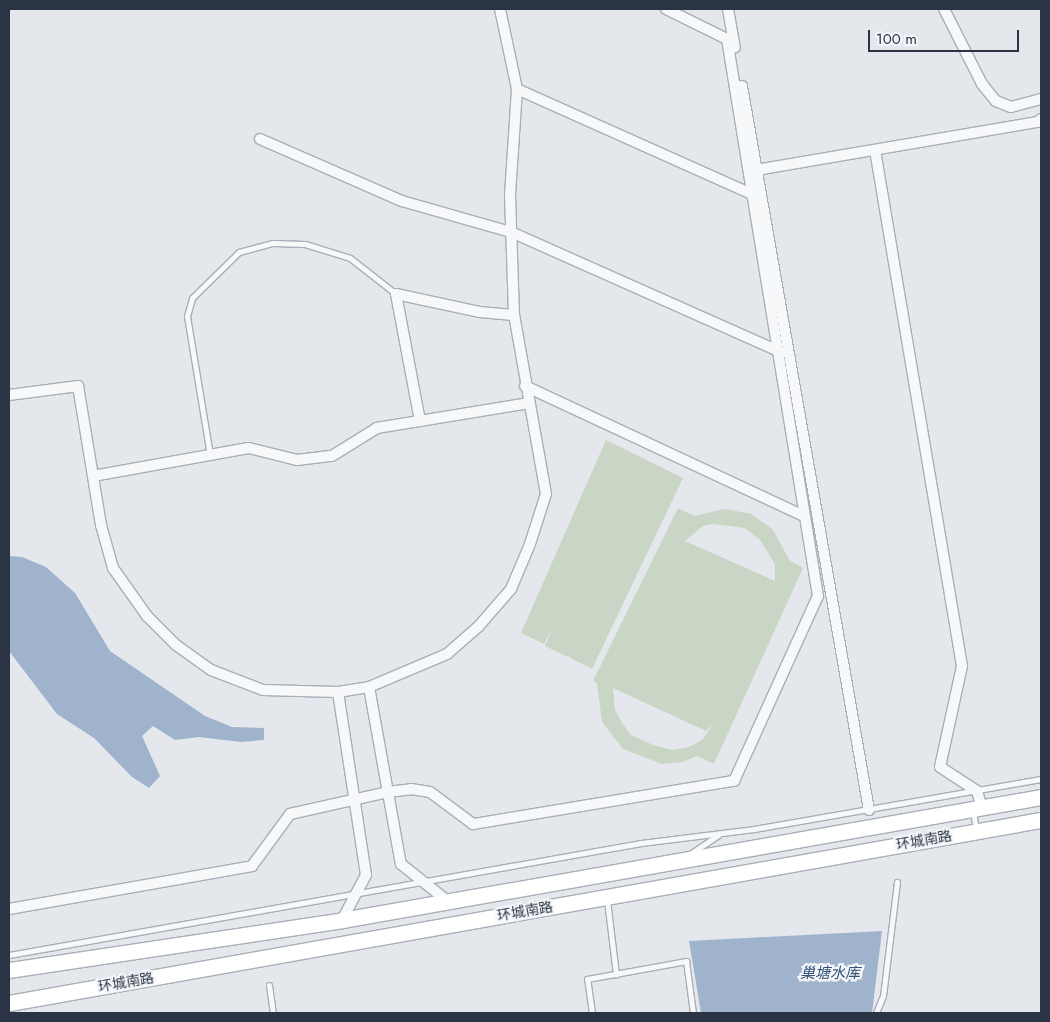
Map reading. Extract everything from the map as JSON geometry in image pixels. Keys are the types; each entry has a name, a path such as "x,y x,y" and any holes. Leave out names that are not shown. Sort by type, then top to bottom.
{"main road":[{"name":"环城南路","path":"14,968 342,920 445,899 1041,797"},
{"name":"环城南路","path":"9,1003 1041,820"}],"street":[{"path":"9,395 78,386 93,476 113,568 147,616 176,645 211,670 263,690 338,692 369,687 447,654 478,627 511,589 530,544 546,494 525,386 514,315 511,232 518,89 500,9"},
{"path":"666,9 727,39"},
{"path":"9,908 252,866 290,814 388,792 411,789 430,792 473,824 734,781 818,596 804,516 780,352 722,9"},
{"path":"728,9 869,810"},
{"path":"944,9 982,84 996,101 1011,107 1041,99"},
{"path":"518,89 752,194"},
{"path":"756,170 1038,122 1041,119"},
{"path":"260,140 402,201 511,232 780,352"},
{"path":"875,150 962,666 940,767 978,791 978,809"},
{"path":"420,421 396,294 479,312 514,315"},
{"path":"525,386 804,516"},
{"path":"93,476 250,448 297,460 332,456 377,428 529,403"},
{"path":"369,687 401,864 445,899"},
{"path":"338,692 366,876 342,920"}],"lane":[{"path":"210,456 187,316 192,298 239,252 273,243 305,244 350,258 396,294"},
{"path":"9,955 357,893 424,883 641,843 721,833 869,810 1041,779"},
{"path":"976,831 978,809"},
{"path":"682,859 721,833"},
{"path":"876,1013 883,996 897,882"},
{"path":"606,897 616,974"},
{"path":"592,1013 587,979 686,961 692,1013"},
{"path":"268,985 273,1013"}],"green space":[{"path":"606,440 683,478 592,669 569,657 571,652 568,657 545,646 553,627 544,644 521,633"},
{"path":"678,508 694,516 724,509 752,514 773,530 790,561 803,568 714,764 697,756 683,762 662,764 623,749 602,722 597,683 593,681","holes":["713,524 745,528 760,540 775,564 775,581 685,541 703,526","613,688 706,731 714,723 702,740 689,747 672,750 653,745 631,735 622,723 615,710"]}],"water":[{"path":"9,556 22,557 46,567 75,593 110,651 205,716 232,727 264,728 264,740 241,742 199,737 175,740 153,726 142,736 160,776 149,788 132,777 94,738 57,714 9,651"},
{"name":"巢塘水库","path":"882,931 872,1013 701,1013 689,941"}]}
